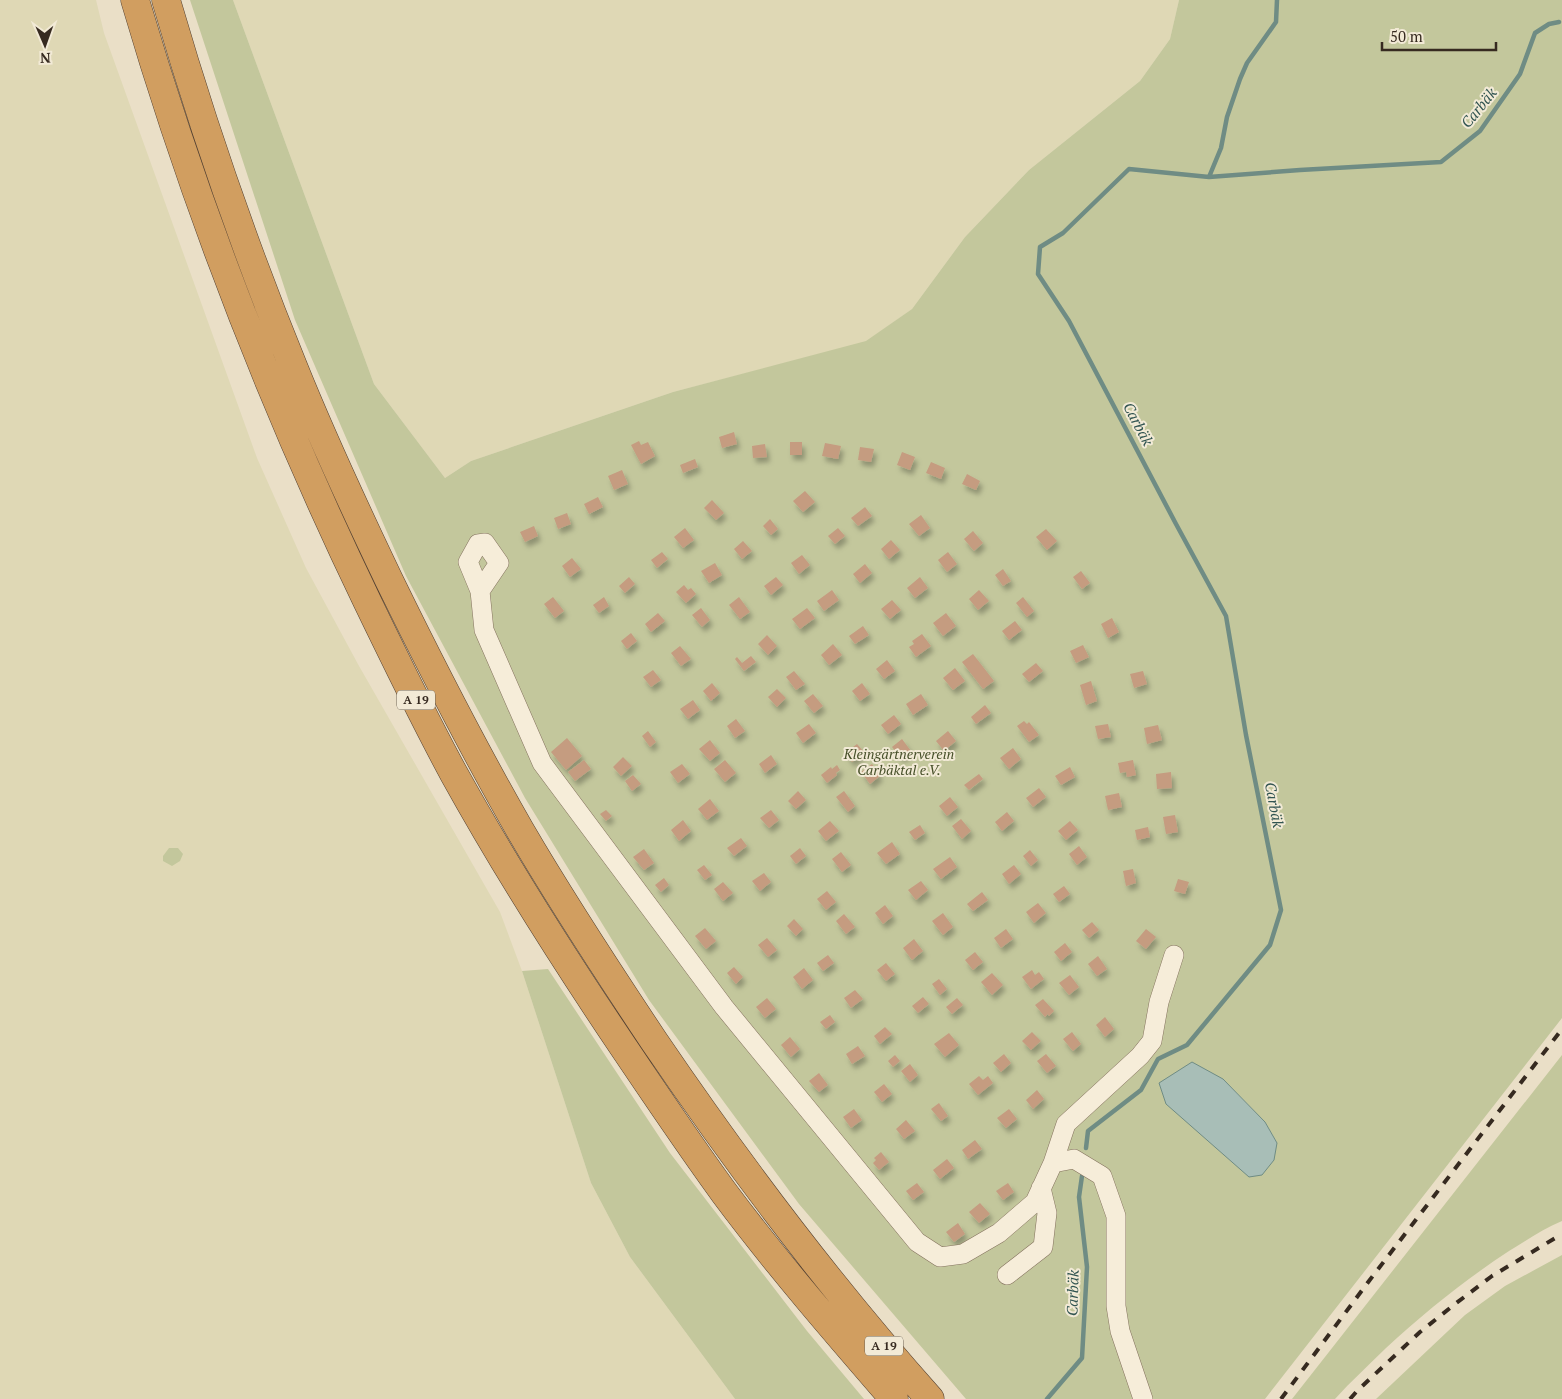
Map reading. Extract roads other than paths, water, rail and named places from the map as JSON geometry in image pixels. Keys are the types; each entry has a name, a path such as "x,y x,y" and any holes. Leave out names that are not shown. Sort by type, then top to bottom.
{"highway":[{"name":"A 19","path":"135,0 157,76 186,164 265,375 352,570 454,774 508,868 577,979 673,1122 726,1195 794,1282 894,1399"},
{"name":"A 19","path":"166,0 215,158 293,368 359,517 410,623 473,746 521,831 599,959 697,1104 767,1200 838,1292 930,1399"}],"lane":[{"path":"480,591 484,630 542,763 724,1006 917,1242 940,1257 963,1254 1000,1234 1035,1202 1053,1163 1066,1124 1140,1056 1152,1041 1159,1002 1174,954"},
{"path":"1053,1163 1074,1159 1102,1176 1116,1216 1116,1306 1120,1331 1143,1399"},
{"path":"1007,1275 1043,1248 1047,1213 1041,1188"}],"water":[{"path":"1192,1062 1223,1079 1265,1122 1277,1143 1274,1160 1262,1175 1249,1177 1166,1104 1159,1083"}],"waterway":[{"path":"1209,177 1221,148 1227,117 1240,79 1247,63 1276,22 1277,0"},
{"name":"Carbäk","path":"1086,1148 1088,1131 1141,1090 1158,1059 1187,1045 1270,945 1281,910 1246,735 1226,616 1069,321 1038,274 1040,247 1063,233 1129,169 1209,177 1441,162 1480,131 1520,74 1535,33 1549,24 1559,22"},
{"name":"Carbäk","path":"1047,1399 1082,1358 1087,1267 1079,1197 1082,1176"}],"railway":[{"path":"1281,1399 1562,1029"},
{"path":"1350,1399 1420,1332 1455,1304 1492,1276 1562,1234"}],"park label":[{"name":"Kleingärtnerverein Carbäktal e.V.","path":"899,762"}]}
